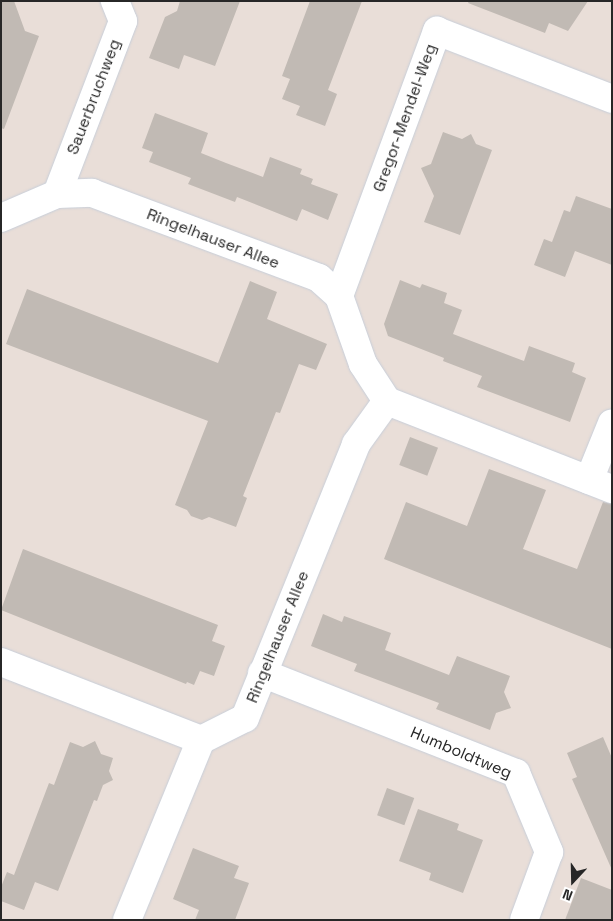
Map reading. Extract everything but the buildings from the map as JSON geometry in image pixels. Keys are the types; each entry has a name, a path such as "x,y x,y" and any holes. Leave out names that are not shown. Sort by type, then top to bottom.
{"street":[{"name":"Sauerbruchweg","path":"57,194 124,21 115,1"},
{"name":"Gregor-Mendel-Weg","path":"339,296 437,31 612,99"},
{"name":"Ringelhauser Allee","path":"1,218 57,194 92,193 319,278 339,296 363,364 387,400 356,444 262,673 246,718 201,740"},
{"path":"387,400 600,485 612,423"},
{"path":"1,662 201,740 128,920"},
{"name":"Humboldtweg","path":"262,673 516,773 549,852 524,920"}]}
